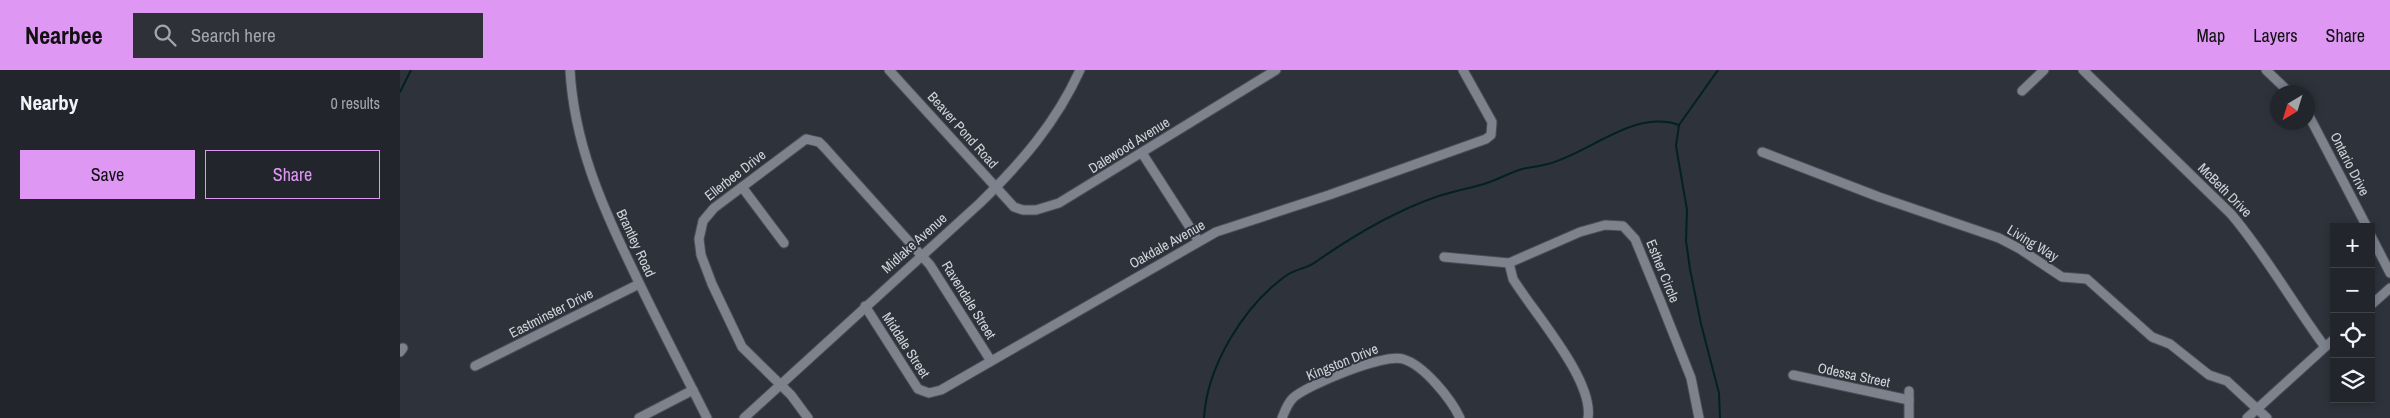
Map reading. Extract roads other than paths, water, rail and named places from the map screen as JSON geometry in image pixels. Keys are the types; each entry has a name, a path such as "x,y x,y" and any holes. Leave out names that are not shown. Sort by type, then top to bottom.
{"street":[{"name":"Brantley Road","path":"570,70 575,117 588,169 607,216 707,418"},
{"name":"Beaver Pond Road","path":"889,70 996,188"},
{"name":"Midlake Avenue","path":"744,418 996,188 1048,128 1080,70"},
{"name":"Dalewood Avenue","path":"996,188 1014,207 1023,210 1036,210 1058,203 1276,70"},
{"name":"Oakdale Avenue","path":"929,393 941,390 1198,240 1216,232 1329,195 1479,142 1491,135 1492,122 1463,70"},
{"path":"2022,91 2044,70"},
{"name":"McBeth Drive","path":"2083,70 2235,219 2325,347"},
{"path":"2266,70 2282,85"},
{"name":"Ontario Drive","path":"2315,128 2364,223"},
{"name":"Ellerbee Drive","path":"808,418 791,395 742,347 712,284 701,255 699,234 703,221 714,208 800,142 811,139 824,147 922,254"},
{"name":"Living Way","path":"1762,152 1880,197 1999,238 2020,249 2062,277 2087,279 2152,337 2170,344 2209,375 2226,381 2267,418"},
{"path":"1142,153 1198,240"},
{"path":"742,187 784,243"},
{"name":"Esther Circle","path":"1444,256 1510,263 1580,232 1605,225 1623,226 1635,239 1684,361 1699,418"},
{"path":"2375,244 2390,273"},
{"name":"Ravendale Street","path":"922,254 970,325 991,361"},
{"path":"1510,263 1513,279 1584,385 1589,400 1588,418"},
{"name":"Eastminster Drive","path":"475,366 640,284"},
{"path":"2375,301 2390,288"},
{"name":"Middale Street","path":"865,306 915,385 924,392 929,393"},
{"path":"2247,418 2330,343"},
{"name":"Kingston Drive","path":"1282,418 1288,404 1298,395 1340,375 1374,362 1394,358 1407,360 1428,376 1450,399 1460,418"},
{"name":"Odessa Street","path":"1794,375 1909,396 1909,418"},
{"path":"639,418 693,390"}],"waterway":[{"path":"400,92 411,70"},
{"path":"1718,70 1679,125 1676,146 1687,210 1686,241 1690,269 1701,324 1719,393 1720,418"},
{"path":"1204,418 1212,378 1231,338 1256,303 1287,275 1314,263 1344,243 1388,218 1433,198 1484,184 1522,169 1564,159 1629,127 1645,123 1662,122 1679,125"}]}
